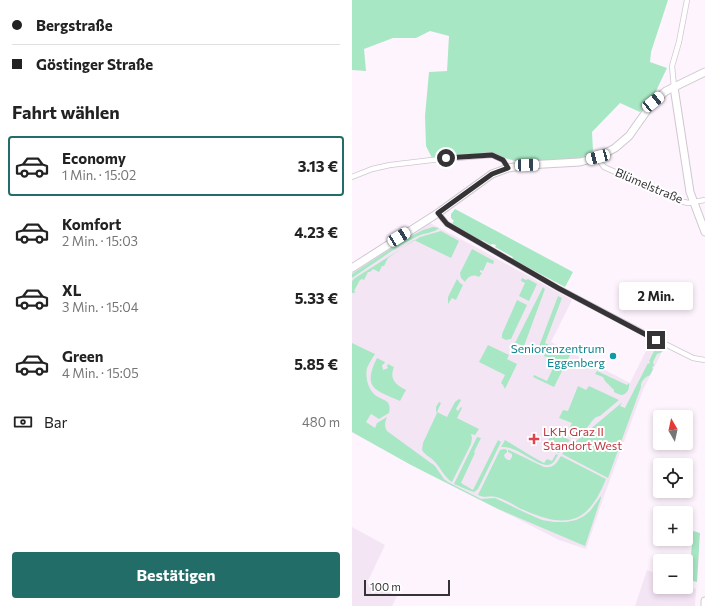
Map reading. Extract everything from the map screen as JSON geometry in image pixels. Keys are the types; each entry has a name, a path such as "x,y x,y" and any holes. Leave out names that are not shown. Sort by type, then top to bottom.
{"main road":[{"path":"352,268 438,213 492,174 508,168 527,165 580,162 598,157 615,148 629,136 653,102 666,91 705,72"},
{"path":"674,87 690,192 705,232"},
{"path":"705,601 705,606"}],"street":[{"path":"674,87 672,66 679,42 687,0"},
{"path":"352,176 382,166 424,160 492,155 503,160 508,168"},
{"name":"Blümelstraße","path":"598,157 604,166 680,201 693,203 705,200"},
{"path":"438,213 447,224 558,288 656,340 693,358 705,360"}],"shaded area":[{"path":"428,222 572,300 551,342 630,383 650,343 663,350 643,390 586,549 559,540 425,472 352,432 352,270"},
{"path":"352,527 385,545 367,583 397,596 392,606 352,606"},
{"path":"647,570 653,572 653,594 693,594 693,588 696,589 695,606 635,606"}],"green space":[{"path":"352,0 668,0 651,52 650,62 667,68 656,91 640,112 620,103 592,132 593,151 579,159 515,161 490,153 432,158 426,146 425,116 429,72 447,71 449,36 430,31 416,38 393,38 364,49 366,71 352,70"},
{"path":"455,209 573,272 565,287 512,259 513,257 495,247 496,245 491,245 482,240 481,242 465,233 452,223 454,221 451,218 451,214"},
{"path":"433,227 439,228 408,241 352,278 352,274 407,238"},
{"path":"441,231 459,241 451,258 415,240"},
{"path":"401,249 388,258 379,272 373,269 368,272 364,280 360,280 354,291 356,292 352,293 352,281 355,278"},
{"path":"472,249 494,261 493,264 487,262 483,271 480,270 482,273 479,277 471,276 465,282 461,278 460,273"},
{"path":"522,278 526,280 528,279 537,284 529,301 519,296 525,283 521,281"},
{"path":"457,279 463,285 456,300 452,298 448,304 448,297"},
{"path":"543,287 545,289 524,346 515,343"},
{"path":"558,296 562,298 545,343 570,355 554,387 533,377 534,375 547,381 556,362 532,349 531,347 538,349"},
{"path":"517,300 527,305 511,339 506,340 502,338 502,334"},
{"path":"352,343 375,354 367,368 366,375 368,383 375,395 386,401 390,408 389,413 379,419 371,414 366,422 375,428 377,423 387,417 385,427 387,431 435,466 444,479 448,482 481,499 495,498 542,520 566,522 576,520 590,511 601,496 585,546 498,509 411,465 352,432"},
{"path":"488,345 509,355 507,359 517,364 505,389 501,383 505,375 479,362"},
{"path":"656,347 663,351 657,354 653,362 654,366 650,375 641,383 641,387 608,478 562,454 573,441 575,442 622,402 620,406 625,408 648,363 649,364"},
{"path":"377,358 385,362 382,365 383,370 388,368 388,364 394,367 392,375 394,381 406,390 400,401 384,394 374,387 371,382 373,368"},
{"path":"597,371 627,385 629,383 628,391 623,395 614,392 603,377 595,374"},
{"path":"578,386 586,390 589,386 619,400 600,416 595,418 583,431 574,434 568,431 572,423 559,418 563,410 568,411"},
{"path":"459,399 461,400 456,409 458,411 461,407 462,408 457,418 479,429 475,435 471,434 471,444 452,482 434,461 422,450 423,443 437,413 436,407 439,402 441,403 437,412 447,417 455,402"},
{"path":"552,432 570,440 559,453 557,452 559,447 548,441"},
{"path":"477,437 481,438 461,483 473,490 498,440 501,442 478,489 474,492 454,484"},
{"path":"505,440 544,463 547,459 552,461 556,454 558,455 551,464 541,464 508,447 501,447"},
{"path":"500,450 507,450 504,455 508,460 512,457 512,454 508,452 509,450 544,467 550,467 558,461 561,456 606,479 593,504 585,513 576,518 566,520 555,520 541,517 498,498 478,495"},
{"path":"693,531 700,533 697,582 693,581 693,554 691,554 693,546"}],"place":[{"name":"Seniorenzentrum Eggenberg","path":"613,356"},
{"name":"LKH Graz II Standort West","path":"534,439"}],"route":[{"path":"446,158 492,155 503,160 508,168 492,174 438,213 447,224 558,288 656,340"}]}
